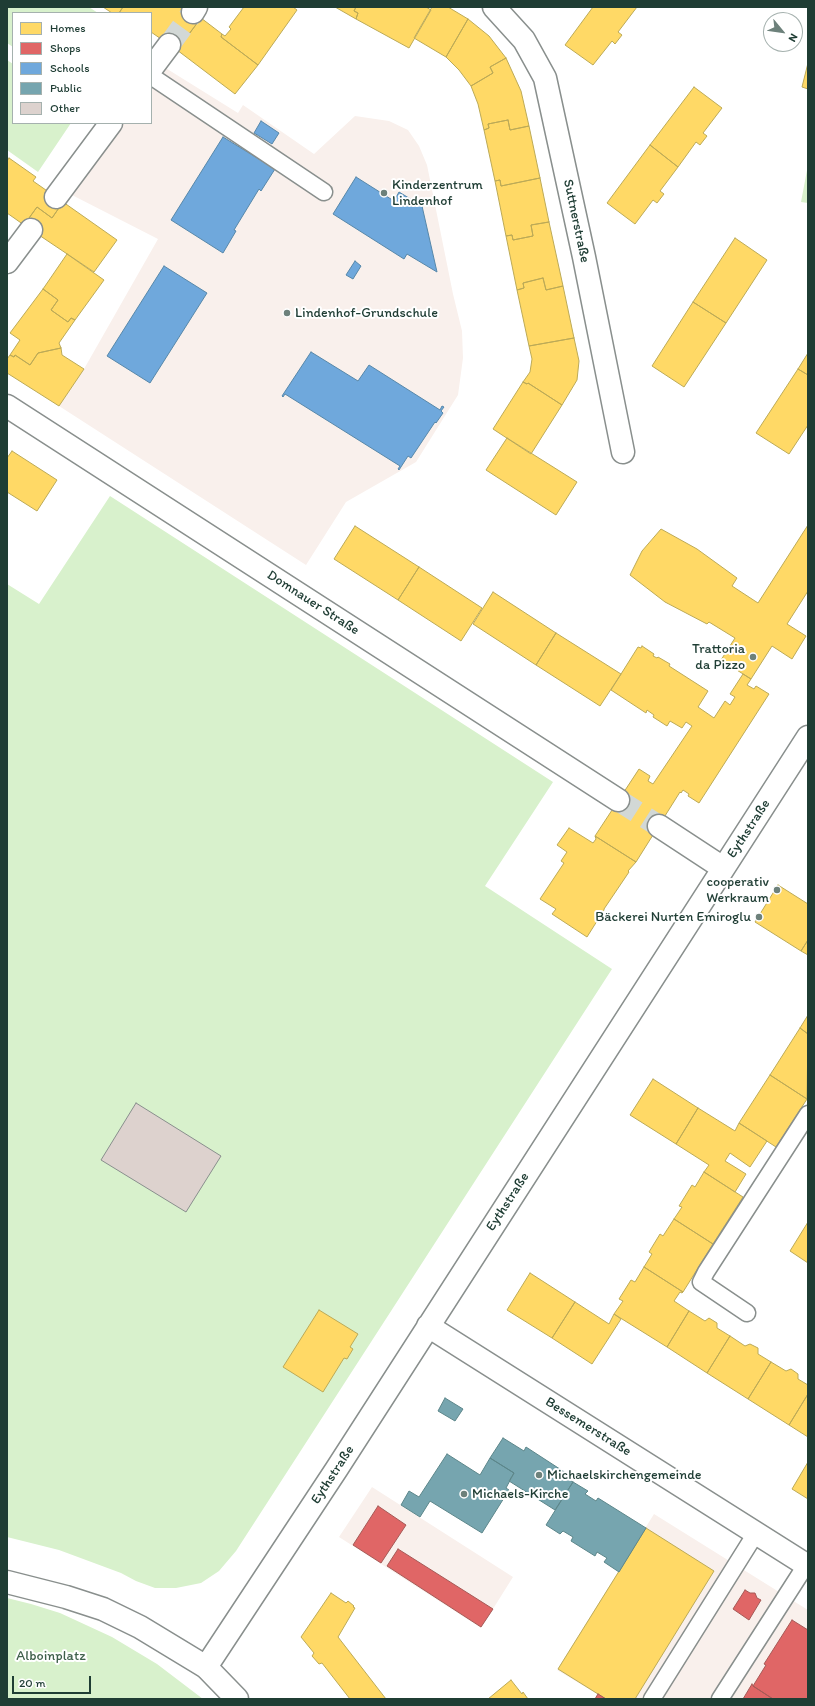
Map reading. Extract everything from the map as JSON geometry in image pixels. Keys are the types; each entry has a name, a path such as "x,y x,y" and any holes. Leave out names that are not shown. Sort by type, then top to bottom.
{"street":[{"name":"Suttnerstraße","path":"494,7 524,40 545,78 584,256 623,452"},
{"path":"152,68 169,45"},
{"path":"56,197 110,124"},
{"path":"7,262 31,230"},
{"name":"Domnauer Straße","path":"7,406 618,800"},
{"name":"Eythstraße","path":"206,1667 332,1476 808,737"},
{"path":"659,826 723,868"},
{"name":"Bessemerstraße","path":"428,1326 807,1566"},
{"path":"7,1582 66,1597 103,1609 152,1634 206,1667 237,1699"}],"lane":[{"path":"152,77 324,192"},
{"path":"747,1313 701,1282 808,1114"},
{"path":"652,1699 756,1533"},
{"path":"720,1699 807,1566"}],"shaded area":[{"name":"Lindenhof-Grundschule","path":"164,67 238,113 243,105 314,154 355,116 389,121 408,130 419,146 427,165 462,331 463,358 458,395 416,462 346,502 306,565 59,406 84,369 158,239 70,194 122,124 152,124 152,84"},
{"path":"372,1487 513,1577 481,1628 339,1537"},
{"path":"654,1514 808,1610 808,1699 594,1699 597,1694 557,1670"}],"green space":[{"path":"7,7 89,7 96,12 12,12 12,46 7,43"},
{"path":"7,60 12,63 12,124 70,124 38,172 7,150"},
{"path":"808,165 808,203 801,202"},
{"path":"110,496 553,782 485,886 612,969 236,1551 219,1571 201,1583 176,1588 155,1588 136,1581 121,1573 59,1550 7,1537 7,584 39,604"},
{"name":"Alboinplatz","path":"7,1598 60,1613 112,1637 157,1664 203,1699 7,1699"}],"building: Homes":[{"path":"103,7 123,7 120,12 110,12"},
{"path":"123,7 186,7 201,18 177,50 152,33 152,12 120,12"},
{"path":"244,7 293,7 297,10 258,65 221,37 222,34 225,36 231,29 229,27"},
{"path":"335,7 356,7 354,11 358,13 356,19"},
{"path":"356,7 426,7 431,10 409,48 356,19 358,13 354,11"},
{"path":"432,7 448,7 468,19 446,57 414,38"},
{"path":"593,7 637,7 618,32 622,35 615,44 612,41 593,65 565,45"},
{"path":"201,18 222,34 221,37 258,65 235,94 177,50"},
{"path":"468,19 489,36 506,58 490,67 493,73 471,86 459,70 446,57"},
{"path":"506,58 521,91 529,126 510,130 508,120 488,124 489,128 484,130 478,104 471,86 493,73 490,67"},
{"path":"808,63 808,89 802,87"},
{"path":"694,87 722,108 703,133 707,136 700,145 696,142 678,167 650,145"},
{"path":"508,120 510,130 529,126 540,178 501,186 500,180 495,181 484,130 489,128 488,124"},
{"path":"650,145 678,167 660,191 664,194 657,203 653,200 635,224 607,203"},
{"path":"9,158 36,177 33,181 63,202 52,218 37,207 24,225 7,213 7,161"},
{"path":"540,178 549,222 531,225 533,236 513,240 512,235 506,236 495,181 500,180 501,186"},
{"path":"63,202 117,240 94,272 24,225 37,207 52,218"},
{"path":"549,222 563,286 546,290 543,278 523,283 524,288 517,290 506,236 512,235 513,240 533,236 531,225"},
{"path":"735,238 767,260 726,323 693,302"},
{"path":"67,254 104,280 75,320 71,318 68,322 51,310 58,300 43,289"},
{"path":"543,278 546,290 563,286 574,338 529,346 517,290 524,288 523,283"},
{"path":"43,289 58,300 51,310 68,322 71,318 75,320 59,343 61,348 38,353 30,365 15,355 14,357 10,355 20,340 10,333"},
{"path":"693,302 726,323 684,387 652,366"},
{"path":"574,338 579,361 577,380 562,405 528,383 523,382 530,372 532,359 529,346"},
{"path":"61,348 62,355 84,369 59,406 7,373 7,359 10,355 14,357 15,355 30,365 38,353"},
{"path":"808,353 808,375 798,369"},
{"path":"798,369 808,375 808,425 789,454 756,433"},
{"path":"523,382 528,383 562,405 531,454 493,429"},
{"path":"507,438 577,482 556,515 486,470"},
{"path":"12,451 57,480 37,511 7,492 7,458"},
{"path":"808,525 808,591 787,624 806,636 792,659 772,646 751,679 721,660 735,638 709,622 707,624 665,602 630,575 642,551 661,529 697,549 737,578 732,586 758,603"},
{"path":"355,526 419,567 398,600 334,559"},
{"path":"419,567 482,608 461,641 398,600"},
{"path":"493,592 556,633 536,665 473,624"},
{"path":"556,633 621,674 600,706 536,665"},
{"path":"642,646 654,654 653,656 658,657 670,664 669,666 708,691 698,707 714,718 725,701 730,705 735,697 730,694 743,674 751,679 747,685 754,689 756,686 769,694 699,803 688,796 689,794 683,790 681,793 680,792 636,862 595,836 639,769 650,776 648,781 653,784 692,726 686,722 682,728 670,721 667,726 653,717 654,715 647,710 646,713 611,690 638,647 641,648"},
{"path":"569,828 593,843 596,839 595,836 636,862 628,871 629,872 587,937 552,914 556,909 540,899 564,863 561,861 567,852 557,845"},
{"path":"778,885 808,904 808,940 801,951 755,922"},
{"path":"808,940 808,955 801,951"},
{"path":"808,1015 808,1034 800,1028"},
{"path":"800,1028 808,1034 807,1099 770,1075"},
{"path":"770,1075 807,1099 776,1147 739,1123"},
{"path":"653,1079 698,1108 676,1144 630,1115"},
{"path":"698,1108 735,1131 739,1123 767,1141 750,1167 730,1153 725,1161 746,1174 735,1192 704,1172 709,1165 676,1144"},
{"path":"704,1172 743,1197 713,1244 674,1219 682,1207 679,1206 692,1185 695,1187"},
{"path":"674,1219 713,1244 683,1292 644,1267 652,1254 649,1252 660,1234 663,1236"},
{"path":"808,1222 808,1263 790,1251"},
{"path":"644,1267 683,1292 680,1292 674,1301 689,1311 667,1347 614,1314 623,1301 619,1299 631,1280 635,1282"},
{"path":"530,1273 575,1302 552,1338 507,1310"},
{"path":"575,1302 609,1324 614,1314 621,1319 592,1364 552,1338"},
{"path":"319,1310 358,1334 350,1347 353,1349 347,1359 344,1358 323,1392 283,1367"},
{"path":"689,1311 705,1321 709,1318 717,1323 717,1328 730,1336 707,1373 667,1347"},
{"path":"730,1336 745,1346 750,1344 758,1348 758,1354 771,1362 748,1399 707,1373"},
{"path":"771,1362 786,1371 791,1369 798,1374 798,1379 808,1385 808,1394 789,1425 748,1399"},
{"path":"808,1394 808,1437 789,1425"},
{"path":"808,1462 808,1499 792,1489"},
{"path":"646,1528 714,1571 635,1699 606,1699 558,1669"},
{"path":"331,1593 346,1603 348,1601 354,1606 353,1607 355,1608 338,1637 386,1699 350,1699 322,1663 319,1664 312,1656 314,1653 301,1637"},
{"path":"511,1680 528,1699 488,1699"}],"building: Shops":[{"path":"378,1506 406,1525 381,1563 353,1545"},
{"path":"398,1549 493,1609 481,1627 387,1566"},
{"path":"745,1590 750,1593 755,1593 757,1598 761,1600 749,1620 733,1609"},
{"path":"792,1620 808,1630 808,1699 773,1699 753,1686 766,1665 764,1664"},
{"path":"752,1684 753,1686 773,1699 743,1699"},
{"path":"598,1694 606,1699 595,1699"}],"building: Schools":[{"path":"261,121 279,133 272,144 254,133"},
{"path":"223,137 275,169 261,191 259,189 234,230 236,231 223,253 171,220"},
{"path":"356,177 394,201 399,192 422,206 437,272 407,254 404,259 333,214"},
{"path":"355,261 361,266 353,279 346,275"},
{"path":"164,266 207,293 150,383 107,356"},
{"path":"311,352 358,381 369,365 440,410 442,406 444,407 441,411 443,413 436,423 435,422 411,458 408,456 399,470 398,469 400,466 285,394 283,397 282,396"}],"building: Public":[{"path":"445,1398 463,1409 455,1421 438,1411"},
{"name":"Michaelskirchengemeinde","path":"503,1438 524,1451 526,1447 566,1473 564,1477 573,1482 555,1510 509,1481 514,1473 490,1458"},
{"name":"Michaels-Kirche","path":"447,1454 480,1475 490,1458 514,1473 506,1488 509,1490 482,1533 430,1501 420,1517 401,1505 409,1491 419,1497"},
{"path":"573,1482 588,1491 585,1494 596,1501 598,1498 646,1528 619,1572 604,1562 607,1558 597,1552 595,1556 571,1541 573,1537 563,1531 560,1534 546,1525"}],"building: Other":[{"path":"136,1103 221,1156 186,1212 101,1160"}],"tunnel":[{"path":"169,45 193,12"},
{"path":"618,800 659,826"}],"place":[{"name":"Kinderzentrum Lindenhof","path":"384,193"},
{"name":"Lindenhof-Grundschule","path":"287,313"},
{"name":"Trattoria da Pizzo","path":"753,657"},
{"name":"cooperativ Werkraum","path":"777,890"},
{"name":"Bäckerei Nurten Emiroglu","path":"759,917"},
{"name":"Michaelskirchengemeinde","path":"539,1475"},
{"name":"Michaels-Kirche","path":"464,1494"}]}
